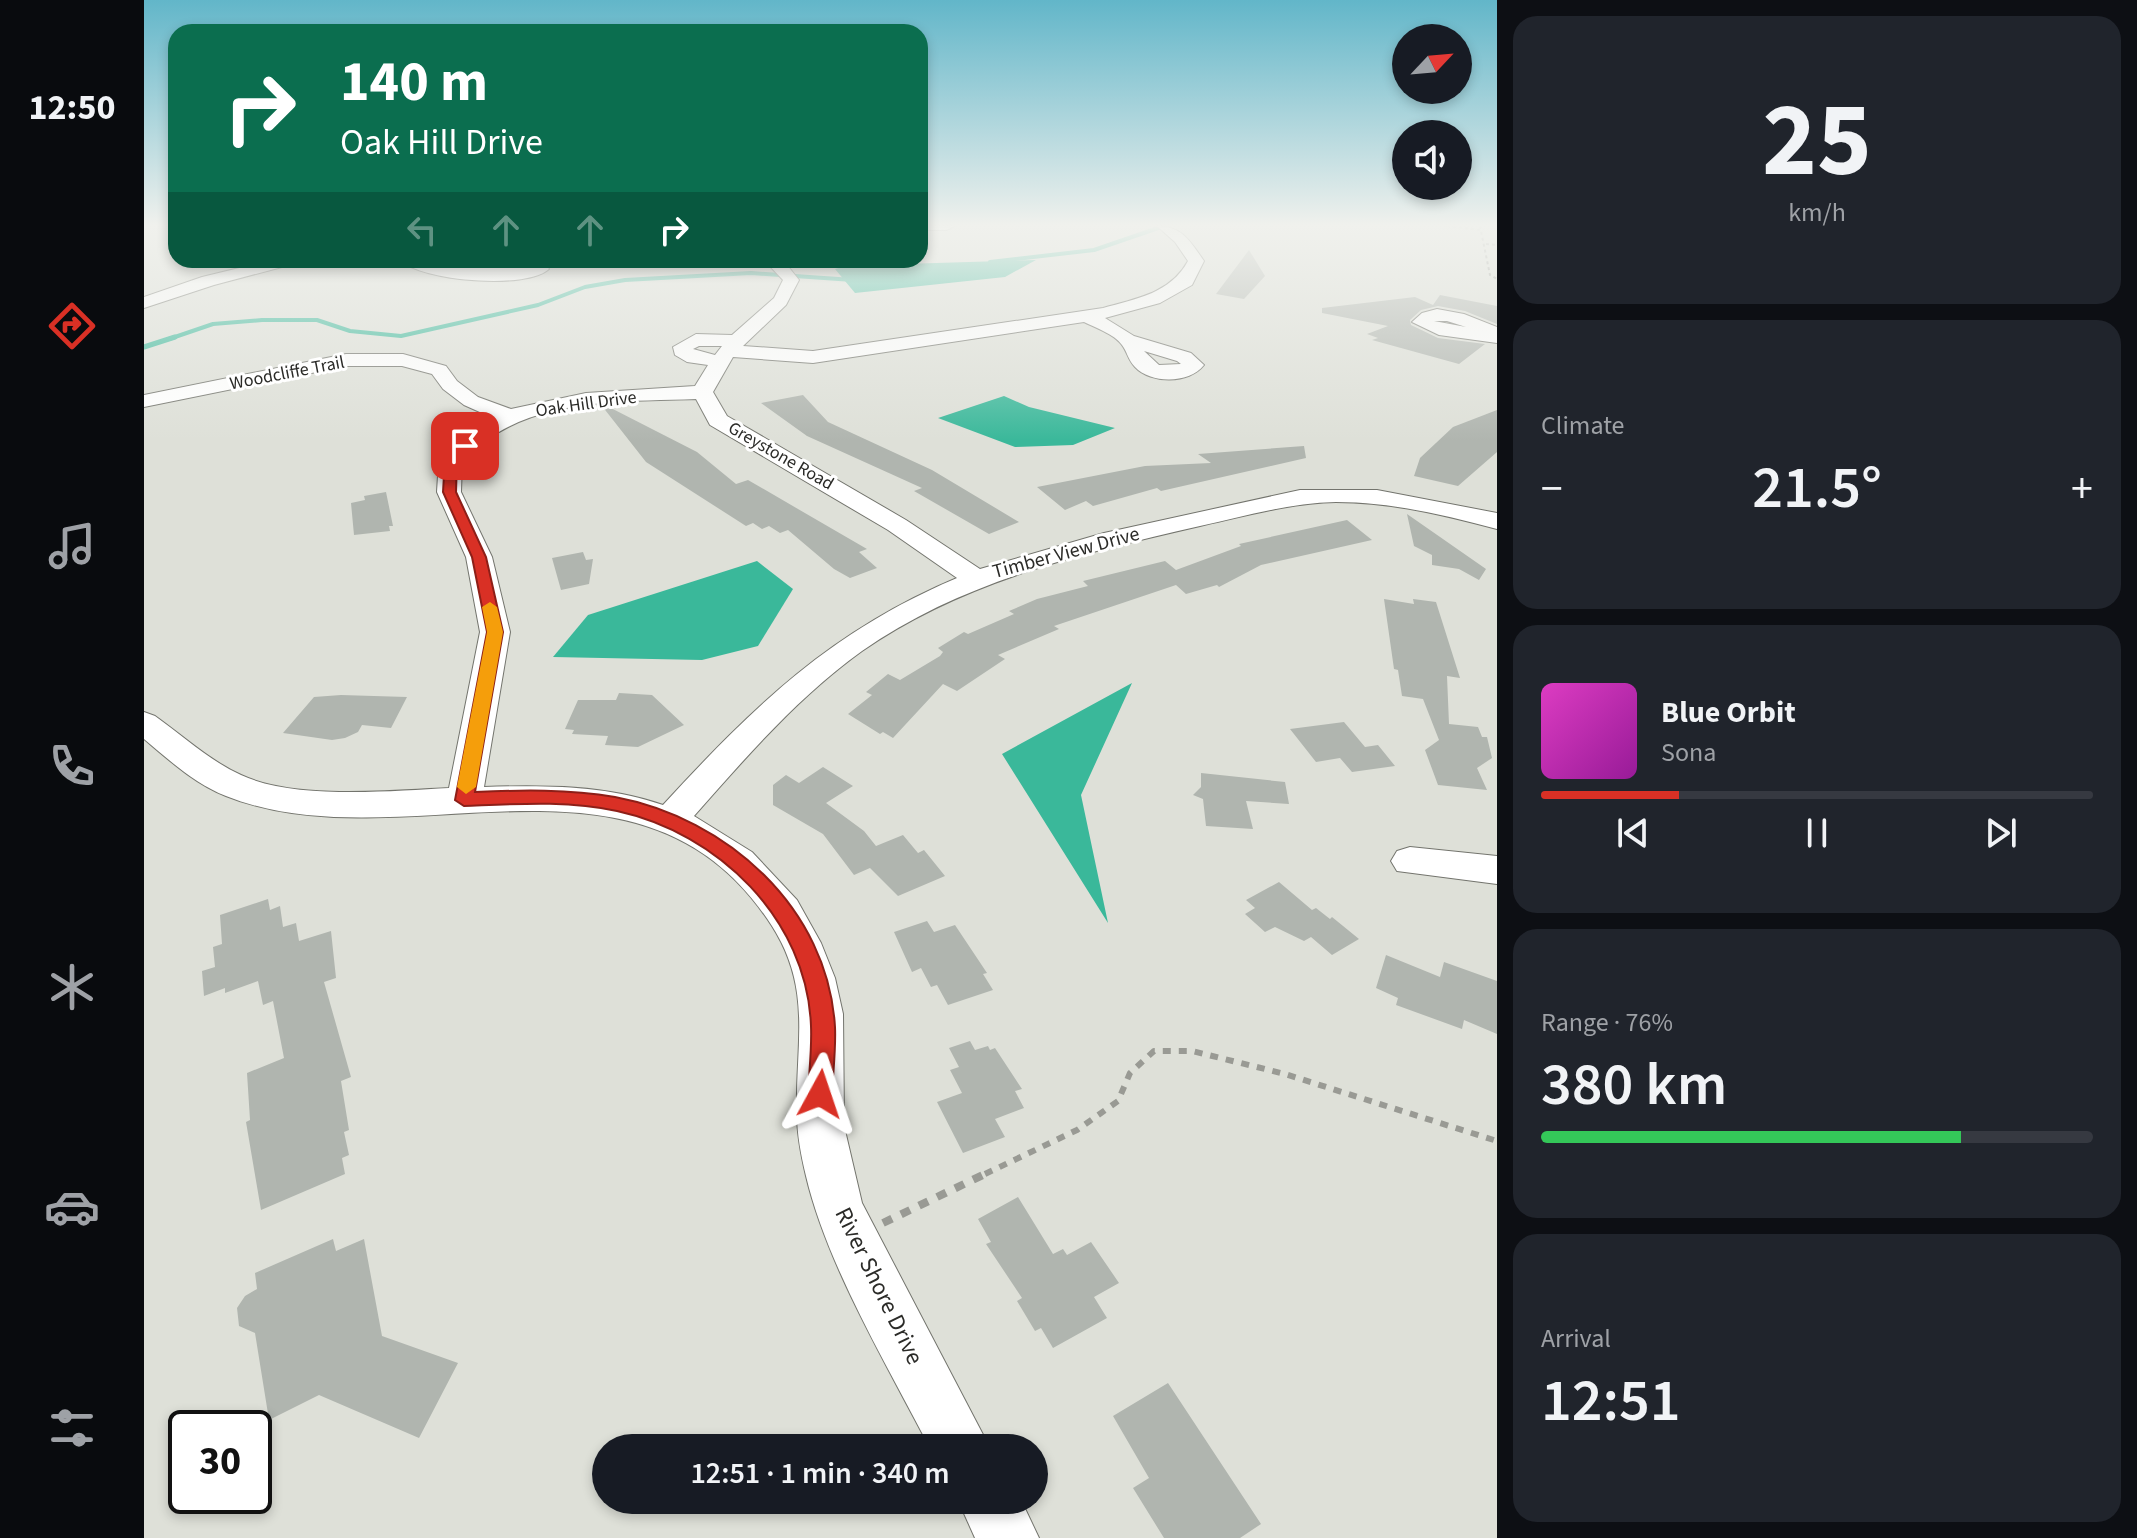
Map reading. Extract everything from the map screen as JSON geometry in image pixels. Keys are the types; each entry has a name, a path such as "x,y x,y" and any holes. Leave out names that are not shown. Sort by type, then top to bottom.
{"street":[{"path":"703,392 711,371 728,351 785,298"},
{"path":"728,351 813,357 1087,316 1156,298"},
{"path":"1087,316 1129,340"},
{"name":"Woodcliffe Trail","path":"144,401 346,360 403,360 439,370 450,385 471,401 511,417"},
{"name":"Oak Hill Drive","path":"464,800 495,632 479,557 449,492 451,459 479,433 511,417 547,406 703,392"},
{"name":"Greystone Road","path":"703,392 718,420 897,525 976,579"},
{"name":"Timber View Drive","path":"670,821 774,707 832,659 917,606 976,579 1064,550 1297,497 1335,495 1399,499 1497,521"},
{"name":"River Shore Drive","path":"144,723 227,784 298,802 371,804 538,796 578,798 615,804 670,821 691,830 750,870 784,912 803,944 816,985 823,1026 822,1139 840,1212 865,1267 954,1434"},
{"path":"1410,861 1497,870"},
{"path":"995,1514 1008,1538"}],"path":[{"path":"853,1236 1077,1130 1118,1101 1130,1073 1154,1051 1192,1051 1285,1074 1497,1141"}],"shaded area":[{"path":"1004,396 1029,407 1115,428 1073,445 1015,447 938,418"},
{"path":"757,561 793,589 758,646 702,660 553,657 588,615"},
{"path":"1132,683 1081,795 1108,923 1002,754"}],"building":[{"path":"1408,298 1433,305 1438,298 1454,298 1497,306 1497,324 1465,311 1438,306 1421,310 1410,320 1411,325 1438,338 1485,344 1459,364 1372,340 1378,338 1367,334 1388,326 1322,313 1322,308"},
{"path":"803,395 828,422 932,470 1019,522 989,534 914,491 922,488 807,436 761,403"},
{"path":"602,406 697,452 736,484 748,480 867,549 859,552 877,568 850,578 834,569 788,530 780,533 769,526 762,529 753,523 746,526 646,462"},
{"path":"1497,410 1497,452 1458,486 1414,476 1420,458 1453,427"},
{"path":"1304,446 1306,458 1161,491 1157,488 1093,506 1086,501 1065,510 1037,487 1145,466 1211,463 1198,454"},
{"path":"386,492 393,526 389,526 390,531 354,535 351,503 365,500 364,496"},
{"path":"1407,514 1486,569 1479,580 1459,569 1432,565 1432,555 1414,546"},
{"path":"1347,520 1372,540 1261,565 1219,587 1186,594 1176,585 1054,626 1059,629 998,655 1005,659 957,691 943,684 893,738 883,732 880,734 848,714 872,695 866,692 888,674 900,680 940,656 943,652 938,648 964,632 968,634 1014,614 1009,611 1037,599 1088,586 1083,581 1165,561 1176,570 1241,546 1239,544"},
{"path":"583,552 586,560 593,559 589,584 561,590 552,558"},
{"path":"1384,599 1414,604 1413,599 1436,602 1460,678 1447,676 1449,724 1478,727 1482,737 1487,737 1492,758 1477,768 1487,790 1438,785 1425,750 1439,740 1423,699 1402,696 1398,670 1394,669"},
{"path":"619,693 652,695 684,725 638,747 605,745 608,736 572,734 574,730 565,729 578,700 616,700"},
{"path":"314,697 407,697 391,728 362,725 358,732 332,740 283,733"},
{"path":"1344,722 1365,747 1378,745 1395,766 1352,772 1340,758 1316,762 1290,729"},
{"path":"823,767 853,786 826,803 864,831 876,846 903,835 918,853 924,850 945,876 898,896 870,868 854,875 823,834 773,805 773,785 786,775 799,783"},
{"path":"1201,773 1285,782 1289,804 1246,801 1253,829 1206,826 1203,799 1193,795 1201,787"},
{"path":"1279,882 1312,910 1316,908 1330,919 1332,917 1359,939 1332,955 1311,937 1304,941 1275,927 1265,932 1245,914 1255,908 1246,900"},
{"path":"268,899 270,910 280,906 283,927 296,923 299,941 331,931 336,978 324,982 351,1077 341,1081 349,1130 344,1132 349,1155 342,1158 345,1174 261,1210 246,1122 250,1120 247,1073 284,1058 273,1001 263,1005 258,981 225,993 225,988 204,996 202,971 215,967 213,947 222,944 220,915"},
{"path":"927,921 934,932 955,925 987,973 983,974 993,990 948,1005 937,985 931,987 921,968 912,972 894,932"},
{"path":"1386,955 1440,977 1444,962 1497,981 1497,1034 1464,1020 1462,1029 1396,1005 1398,998 1376,988"},
{"path":"970,1041 975,1050 988,1046 990,1050 995,1048 1022,1089 1015,1091 1024,1108 995,1119 1005,1137 963,1153 937,1102 962,1093 950,1070 959,1067 949,1048"},
{"path":"1018,1197 1053,1254 1063,1249 1067,1255 1091,1242 1119,1283 1094,1297 1107,1318 1053,1348 1041,1328 1035,1331 1017,1301 1022,1298 986,1244 991,1242 978,1219"},
{"path":"333,1239 336,1251 364,1239 382,1336 458,1363 419,1438 319,1395 272,1418 272,1410 267,1410 255,1333 239,1326 237,1308 245,1296 257,1289 255,1273"},
{"path":"1168,1383 1261,1524 1240,1538 1164,1538 1133,1488 1149,1478 1113,1416"}],"waterway":[{"path":"173,338 213,324 262,320 317,320 350,331 401,336 538,305 557,298"},
{"path":"144,347 173,338"}],"slow traffic":[{"path":"466,787 495,632 490,607"}],"route":[{"path":"465,446 451,459 449,492 479,557 495,632 464,800 538,796 615,804 653,814 691,830 750,870 784,912 803,944 816,985 824,1047 820,1094"}]}
